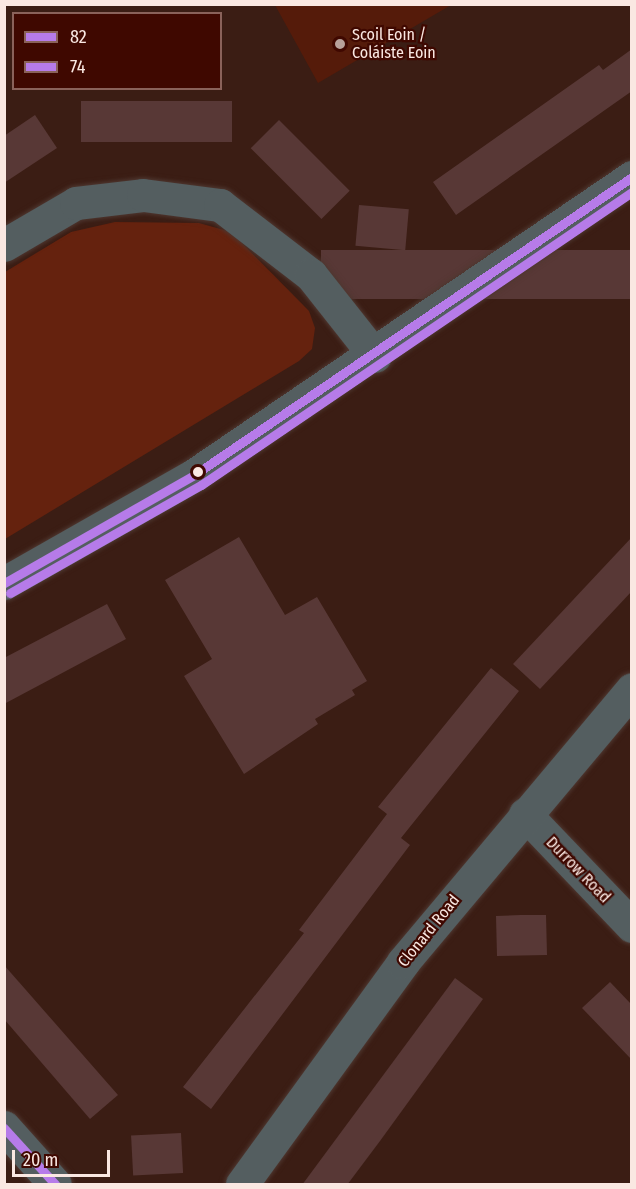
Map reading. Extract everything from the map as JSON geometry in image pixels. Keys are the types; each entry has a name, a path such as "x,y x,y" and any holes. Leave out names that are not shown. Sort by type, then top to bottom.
{"street":[{"path":"4,583 194,475 375,356 632,177"},
{"path":"4,245 76,204 143,195 220,205 310,275 375,356"},
{"name":"Clonard Road","path":"243,1185 403,962 632,689"},
{"name":"Durrow Road","path":"525,814 632,926"},
{"path":"4,1127 55,1185"}],"shaded area":[{"name":"Scoil Eoin / Coláiste Eoin","path":"275,5 451,5 318,83"},
{"path":"115,222 199,223 231,232 309,311 315,328 312,349 299,361 5,539 5,272 71,232"}],"building":[{"path":"632,49 632,91 456,215 433,182 599,65 603,70"},
{"path":"81,101 232,101 232,142 81,142"},
{"path":"35,115 57,148 4,183 4,136"},
{"path":"279,120 350,191 321,219 251,148"},
{"path":"359,205 409,209 405,250 355,246"},
{"path":"321,250 632,250 632,299 321,299"},
{"path":"239,537 285,615 317,597 367,681 352,690 355,695 315,719 318,724 244,774 184,676 212,659 165,580"},
{"path":"632,537 632,591 540,689 513,664"},
{"path":"107,604 126,639 4,704 4,658"},
{"path":"491,668 519,691 401,838 410,845 211,1109 183,1087 304,933 299,930 387,814 378,807"},
{"path":"546,915 547,955 497,956 496,916"},
{"path":"4,965 118,1095 90,1119 4,1019"},
{"path":"455,978 483,999 380,1141 347,1185 302,1185"},
{"path":"610,982 632,1005 632,1060 582,1008"},
{"path":"181,1133 183,1173 133,1176 131,1136"}],"transit line":[{"name":"82","path":"4,583 194,475 632,177"},
{"name":"74","path":"10,593 201,485 632,192"},
{"name":"82","path":"4,1128 55,1184"}],"place":[{"name":"Scoil Eoin / Coláiste Eoin","path":"340,44"}]}
